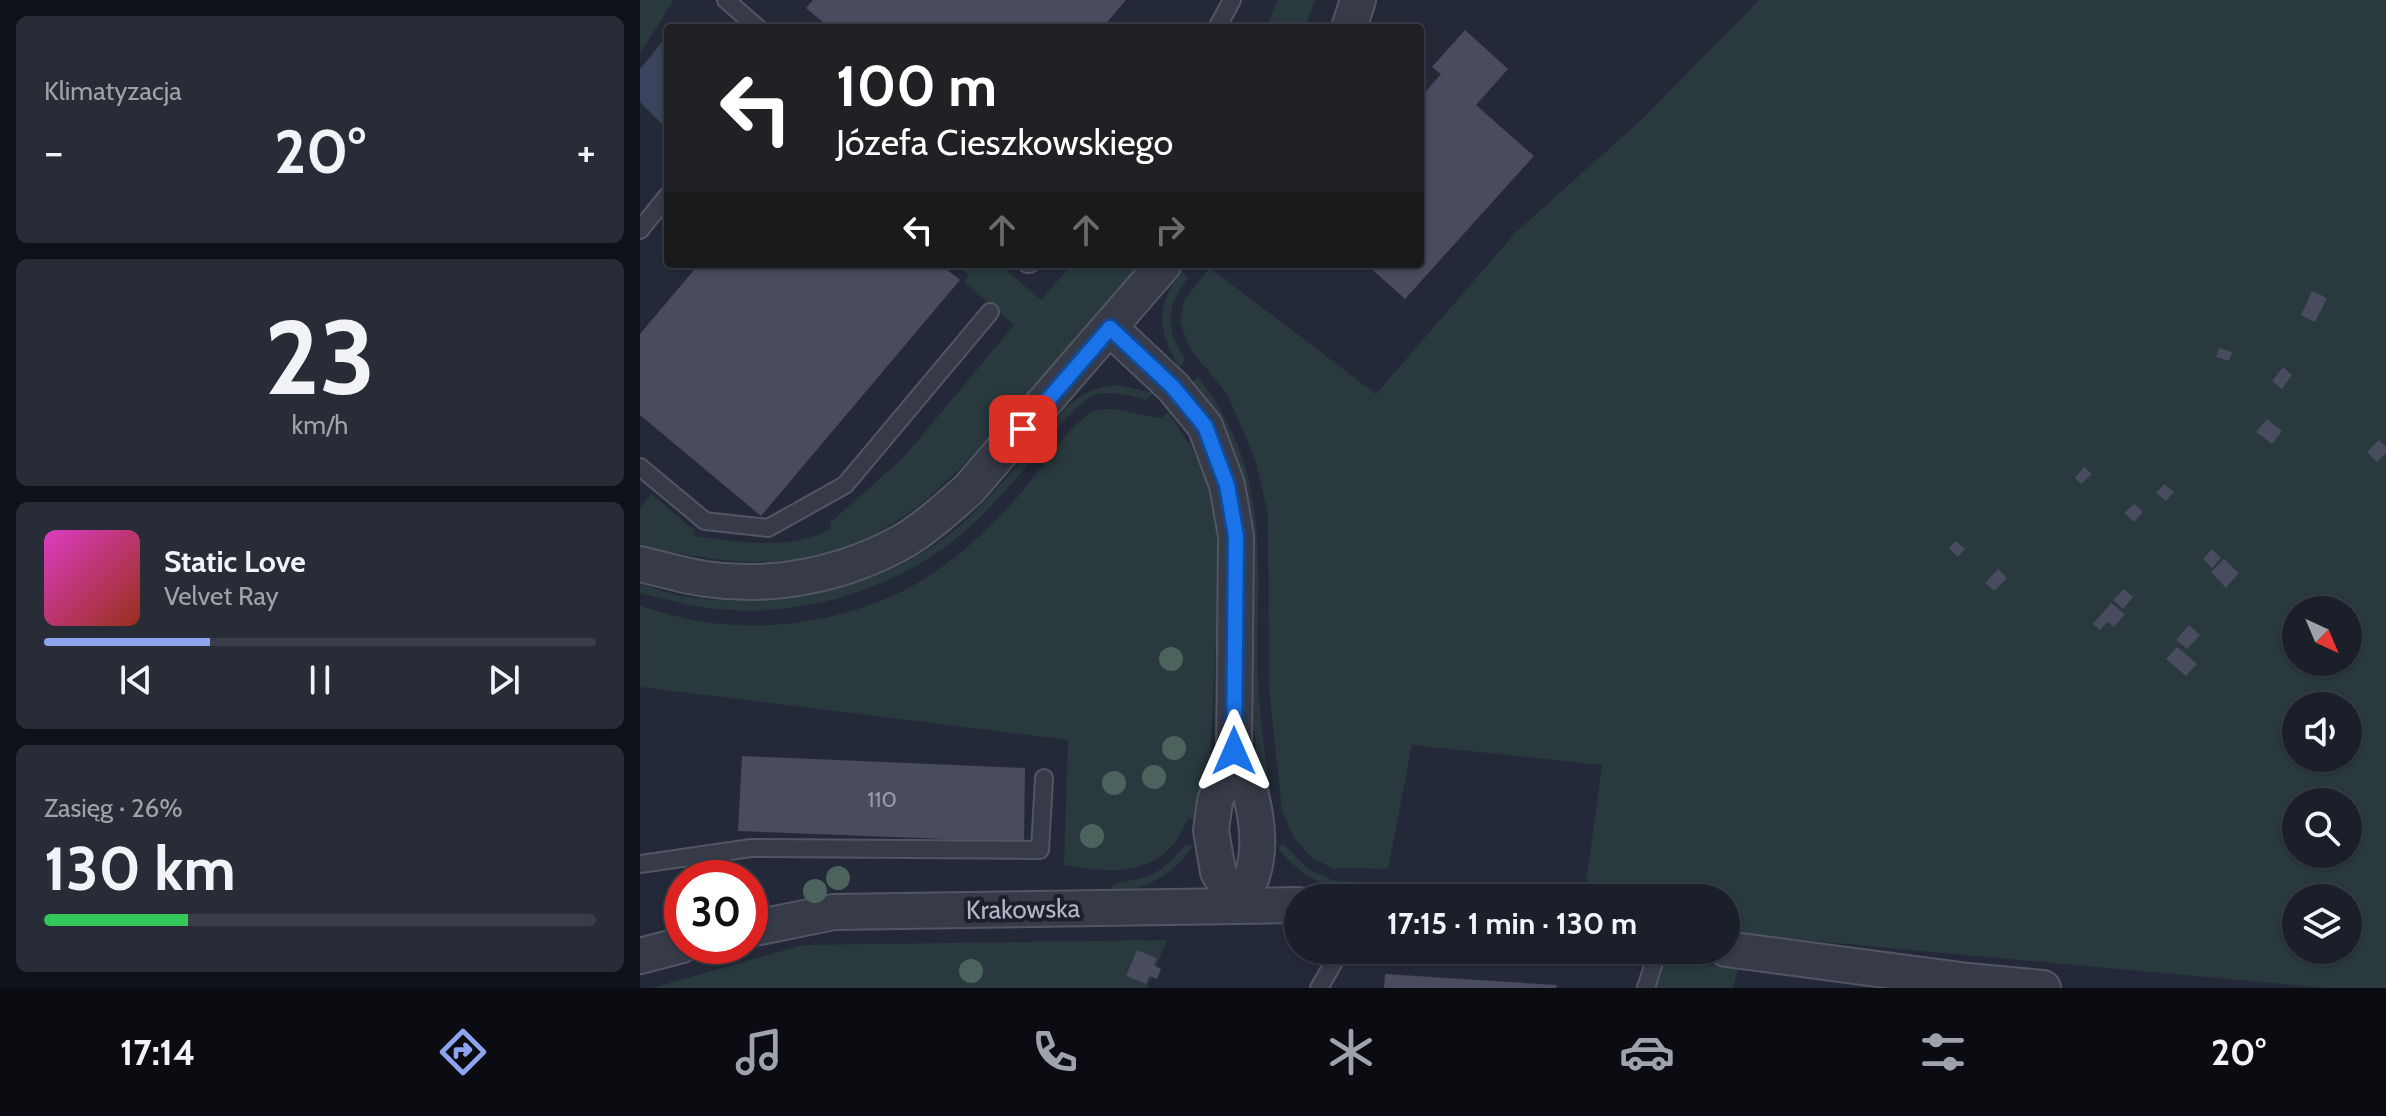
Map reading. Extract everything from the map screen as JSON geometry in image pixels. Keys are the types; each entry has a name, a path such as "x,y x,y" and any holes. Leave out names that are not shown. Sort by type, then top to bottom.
{"street":[{"path":"1350,24 1358,0"},
{"path":"640,564 705,579 749,582 799,579 874,556 927,525 969,489 1161,268"},
{"path":"1110,328 1173,387 1205,426 1227,485 1236,536 1234,751 1215,801 1211,830 1218,872 1238,905"},
{"path":"1234,751 1246,774 1258,834 1253,874 1238,905"},
{"name":"Krakowska","path":"768,925 834,912 1284,905"},
{"path":"642,949 664,947"},
{"path":"1740,951 1967,985 2042,988"}],"lane":[{"path":"726,0 753,24"},
{"path":"1219,24 1232,0"},
{"path":"640,230 664,200"},
{"path":"640,467 705,521 768,528 845,485 990,312"},
{"path":"640,864 751,848 1040,850 1044,778"},
{"path":"1319,988 1333,964"},
{"path":"1646,988 1654,964"}],"shaded area":[{"path":"640,0 674,0 640,53"},
{"path":"1277,0 1316,0 1306,24 1268,24"},
{"path":"1759,0 2386,0 2386,988 2326,988 1740,934 1740,884 1586,884 1602,765 1412,745 1388,869 1332,868 1311,857 1294,838 1282,811 1269,688 1268,515 1256,462 1227,394 1190,349 1180,322 1184,301 1210,268 1376,394 1516,232 1640,121"},
{"path":"961,268 1004,268 1041,300 1069,268 1140,268 1059,363 962,467 892,524 836,550 782,561 721,560 640,545 640,508 651,494 695,531 694,536 764,543 798,540 831,529 830,523 904,457 1014,325 964,282 969,275"},
{"path":"1182,271 1188,278 1175,299 1171,319 1174,339 1186,360 1179,367 1166,342 1162,318 1167,295"},
{"path":"1198,377 1223,414 1239,450 1250,486 1256,522 1259,698 1276,826 1268,829 1255,742 1250,546 1245,495 1228,441 1193,382"},
{"path":"1117,385 1153,393 1147,400 1106,393 1084,402 972,525 947,546 890,579 828,601 763,610 708,608 640,593 640,584 687,597 761,600 798,597 870,578 936,544 965,521 1072,402 1096,389"},
{"path":"1113,409 1161,418 1168,412 1192,448 1209,490 1216,530 1219,580 1207,823 1188,818 1179,837 1153,861 1121,870 1064,865 1068,740 640,687 640,606 705,622 766,625 829,617 888,598 916,584 965,549 1016,498 1076,425 1095,411"},
{"path":"1186,844 1193,846 1158,879 1136,888 1111,892 1113,884 1137,879 1162,868"},
{"path":"1284,844 1308,869 1332,880 1381,884 1326,884 1305,874 1277,847"},
{"path":"1167,940 1147,988 652,988 736,964 768,964 768,955 803,945"},
{"path":"1664,964 1702,964 1738,969 1733,988 1657,988"}],"water":[{"path":"664,40 664,126 640,102 640,69"}],"building":[{"path":"813,0 1126,0 1105,24 825,24 806,8"},
{"path":"1465,30 1508,69 1476,105 1534,156 1405,299 1370,268 1424,268 1424,93 1441,74 1432,67"},
{"path":"696,268 945,268 960,280 761,516 640,415 640,334"},
{"path":"2312,291 2327,298 2315,322 2301,315"},
{"path":"2219,348 2232,352 2229,361 2216,357"},
{"path":"2283,367 2292,375 2282,389 2272,381"},
{"path":"2267,419 2282,431 2272,444 2256,432"},
{"path":"2379,440 2386,447 2386,453 2377,462 2367,452"},
{"path":"2084,467 2092,474 2081,484 2075,478"},
{"path":"2164,484 2174,492 2166,501 2156,493"},
{"path":"2134,504 2143,512 2134,522 2124,513"},
{"path":"1956,541 1965,549 1958,557 1949,548"},
{"path":"2212,549 2221,558 2212,568 2203,559"},
{"path":"2224,559 2239,573 2226,588 2211,572"},
{"path":"1998,569 2007,578 1994,591 1985,583"},
{"path":"2124,589 2133,597 2123,609 2113,600"},
{"path":"2111,603 2125,614 2114,627 2107,622 2100,630 2093,624"},
{"path":"2189,625 2200,635 2187,649 2176,640"},
{"path":"2177,647 2197,664 2186,676 2166,659"},
{"path":"742,756 1025,768 1024,842 738,831"},
{"path":"1137,950 1157,958 1154,965 1161,969 1157,979 1149,976 1146,984 1126,976"},
{"path":"1385,974 1557,985 1556,988 1384,988"}],"route":[{"path":"1023,429 1110,328 1173,387 1205,426 1227,485 1236,536 1234,751"}]}
